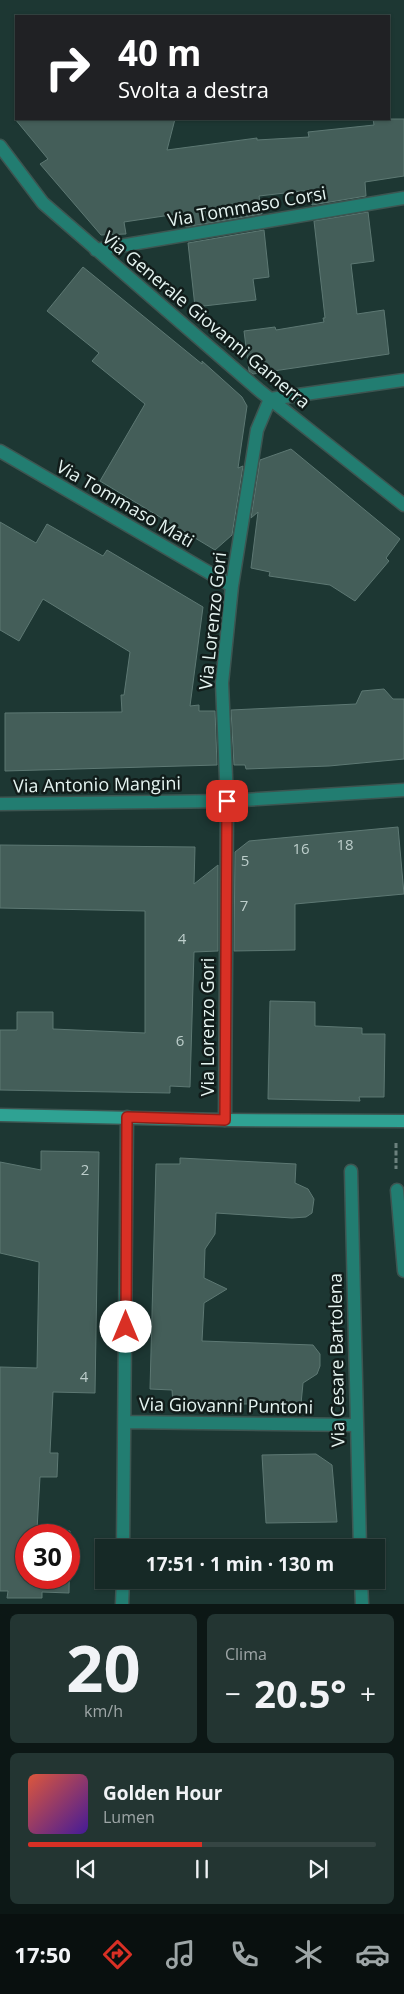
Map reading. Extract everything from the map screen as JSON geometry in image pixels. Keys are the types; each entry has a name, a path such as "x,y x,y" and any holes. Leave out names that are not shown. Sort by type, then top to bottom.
{"street":[{"name":"Via Generale Giovanni Gamerra","path":"0,146 43,203 270,399 404,505"},
{"name":"Via Tommaso Corsi","path":"96,250 404,198"},
{"path":"270,399 404,380"},
{"name":"Via Lorenzo Gori","path":"225,1120 227,801 222,683 232,586 257,430 270,399"},
{"name":"Via Tommaso Mati","path":"0,451 232,586"},
{"name":"Via Antonio Mangini","path":"0,804 227,801 404,790"},
{"path":"0,1114 225,1120 400,1121"},
{"path":"123,1539 127,1117"},
{"name":"Via Cesare Bartolena","path":"351,1171 360,1539"},
{"path":"397,1190 404,1271"},
{"name":"Via Giovanni Puntoni","path":"125,1422 356,1425"},
{"path":"122,1604 123,1589"},
{"path":"361,1589 362,1604"}],"path":[{"path":"397,1190 400,1121"}],"building":[{"path":"404,119 404,176 365,182 366,196 312,205 311,190 259,196 262,214 186,227 184,213 124,222 126,234 101,235 40,164 48,159 16,120 175,120 167,150 257,138 257,140 309,137 308,132 374,125 373,120"},
{"path":"368,212 374,261 351,264 357,314 384,310 389,354 253,374 249,371 244,331 275,327 276,330 324,322 314,221"},
{"path":"264,230 269,277 253,279 256,300 195,307 188,243"},
{"path":"83,267 202,364 202,361 242,397 247,406 238,468 243,466 232,535 215,550 100,481 145,404 92,361 99,353 47,311"},
{"path":"291,449 400,539 386,558 389,561 355,601 330,585 269,576 270,572 251,568 258,512 251,518 260,460"},
{"path":"0,522 36,543 47,524 103,556 107,550 203,607 190,706 199,705 199,711 215,711 217,765 5,771 5,713 122,712 121,695 124,695 130,652 43,599 19,641 0,630"},
{"path":"384,689 393,699 404,699 404,759 329,766 246,769 245,765 234,765 231,710 356,704 362,691"},
{"path":"398,827 404,894 295,904 295,950 234,951 235,852 249,841"},
{"path":"0,845 195,847 194,884 218,865 218,951 194,952 190,1087 170,1086 170,1093 0,1090 0,1030 17,1030 17,1012 53,1012 53,1029 145,1033 145,911 0,908"},
{"path":"270,1001 315,1002 315,1026 362,1028 362,1034 385,1034 384,1097 359,1097 360,1101 268,1099"},
{"path":"41,1151 99,1152 95,1393 53,1392 50,1453 58,1453 57,1477 40,1477 37,1524 15,1524 15,1589 69,1589 69,1593 42,1592 42,1598 7,1598 8,1591 0,1591 0,1367 37,1368 39,1262 0,1253 0,1162 41,1170"},
{"path":"180,1158 296,1164 295,1183 308,1189 314,1199 312,1213 306,1217 292,1218 216,1213 215,1234 205,1249 204,1278 227,1289 204,1303 202,1341 313,1345 320,1354 320,1366 317,1374 303,1383 301,1404 173,1404 172,1390 150,1389 156,1164 180,1164"},
{"path":"316,1454 332,1465 337,1522 266,1523 262,1455"}],"route":[{"path":"126,1327 127,1117 225,1120 227,801"}]}
